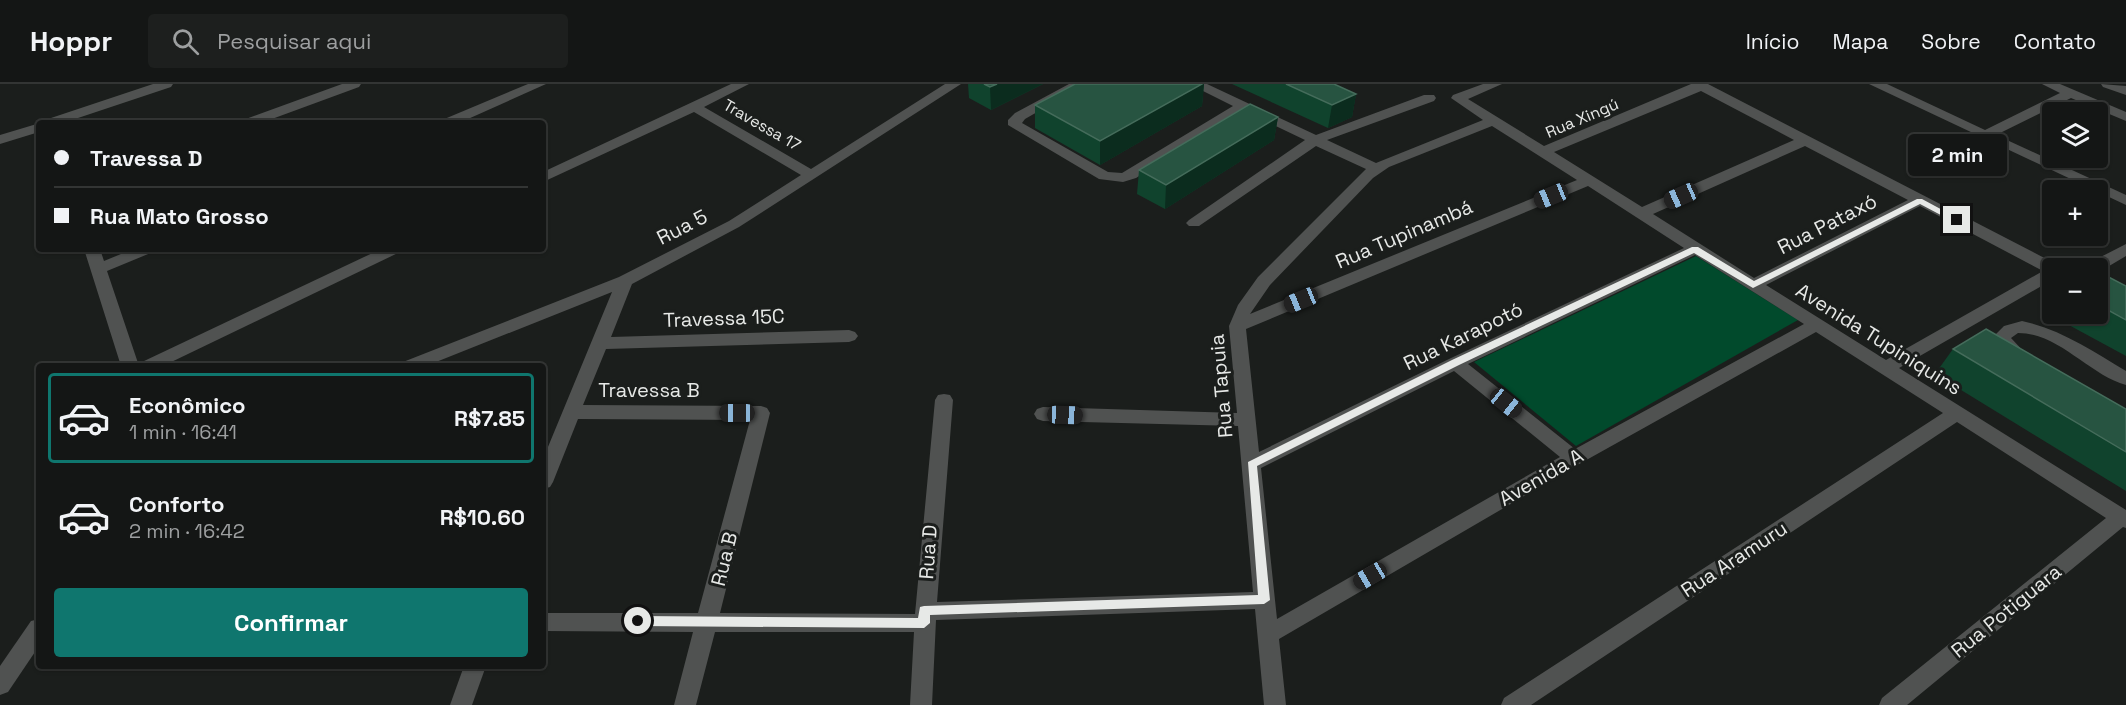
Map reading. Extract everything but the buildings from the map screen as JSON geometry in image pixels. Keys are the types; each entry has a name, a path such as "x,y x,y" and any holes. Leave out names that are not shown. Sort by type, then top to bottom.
{"street":[{"path":"59,120 166,84"},
{"path":"256,120 354,84"},
{"path":"454,120 539,84"},
{"path":"546,177 742,84"},
{"name":"Rua 5","path":"417,363 625,281 735,224 954,84"},
{"path":"1079,84 1020,116 1015,120 1015,125 1085,165 1113,178 1131,175 1243,106"},
{"path":"1196,84 1373,167"},
{"name":"Avenida Tupiniquins","path":"1495,84 1458,98 2124,518"},
{"path":"1876,84 2126,201"},
{"path":"2050,84 2126,117"},
{"path":"2108,84 2126,91"},
{"path":"1699,85 2042,267"},
{"name":"Rua Xingú","path":"1542,152 1699,85"},
{"path":"1985,135 2071,93"},
{"path":"1194,223 1315,140 1429,98"},
{"name":"Travessa 17","path":"695,107 811,174"},
{"name":"Rua Tapuia","path":"1275,705 1237,326 1246,306 1264,281 1373,167 1492,121"},
{"path":"0,140 36,128"},
{"path":"1640,214 1806,140"},
{"name":"Rua Tupinambá","path":"1237,326 1588,181"},
{"name":"Rua Pataxó","path":"1753,285 1920,200"},
{"name":"Rua Karapotó","path":"1251,464 1455,363 1695,249"},
{"path":"2108,259 2126,249"},
{"path":"93,252 129,363"},
{"path":"99,269 140,252"},
{"path":"154,363 388,252"},
{"path":"1886,368 2042,278"},
{"path":"546,473 625,281"},
{"name":"Avenida A","path":"1268,635 1574,458 1816,325"},
{"path":"2037,366 2005,345 2002,337 2007,331 2023,327 2041,332 2126,379"},
{"name":"Travessa 15C","path":"600,343 849,336"},
{"path":"1455,363 1574,458"},
{"name":"Rua D","path":"921,705 931,517 944,400"},
{"name":"Travessa B","path":"573,412 761,413"},
{"name":"Rua B","path":"686,705 761,413"},
{"name":"Rua Aramuru","path":"1512,705 1957,413"},
{"path":"1042,414 1246,420"},
{"name":"Rua Potiguara","path":"1890,705 2124,518"},
{"path":"546,622 924,617 1264,600"},
{"path":"2,676 36,634"},
{"path":"461,705 474,669"}],"green space":[{"path":"1696,256 1798,320 1576,446 1474,362"}],"route":[{"path":"638,621 924,623 924,611 1264,600 1251,464 1455,363 1695,249 1753,285 1920,200 1957,220"}]}
